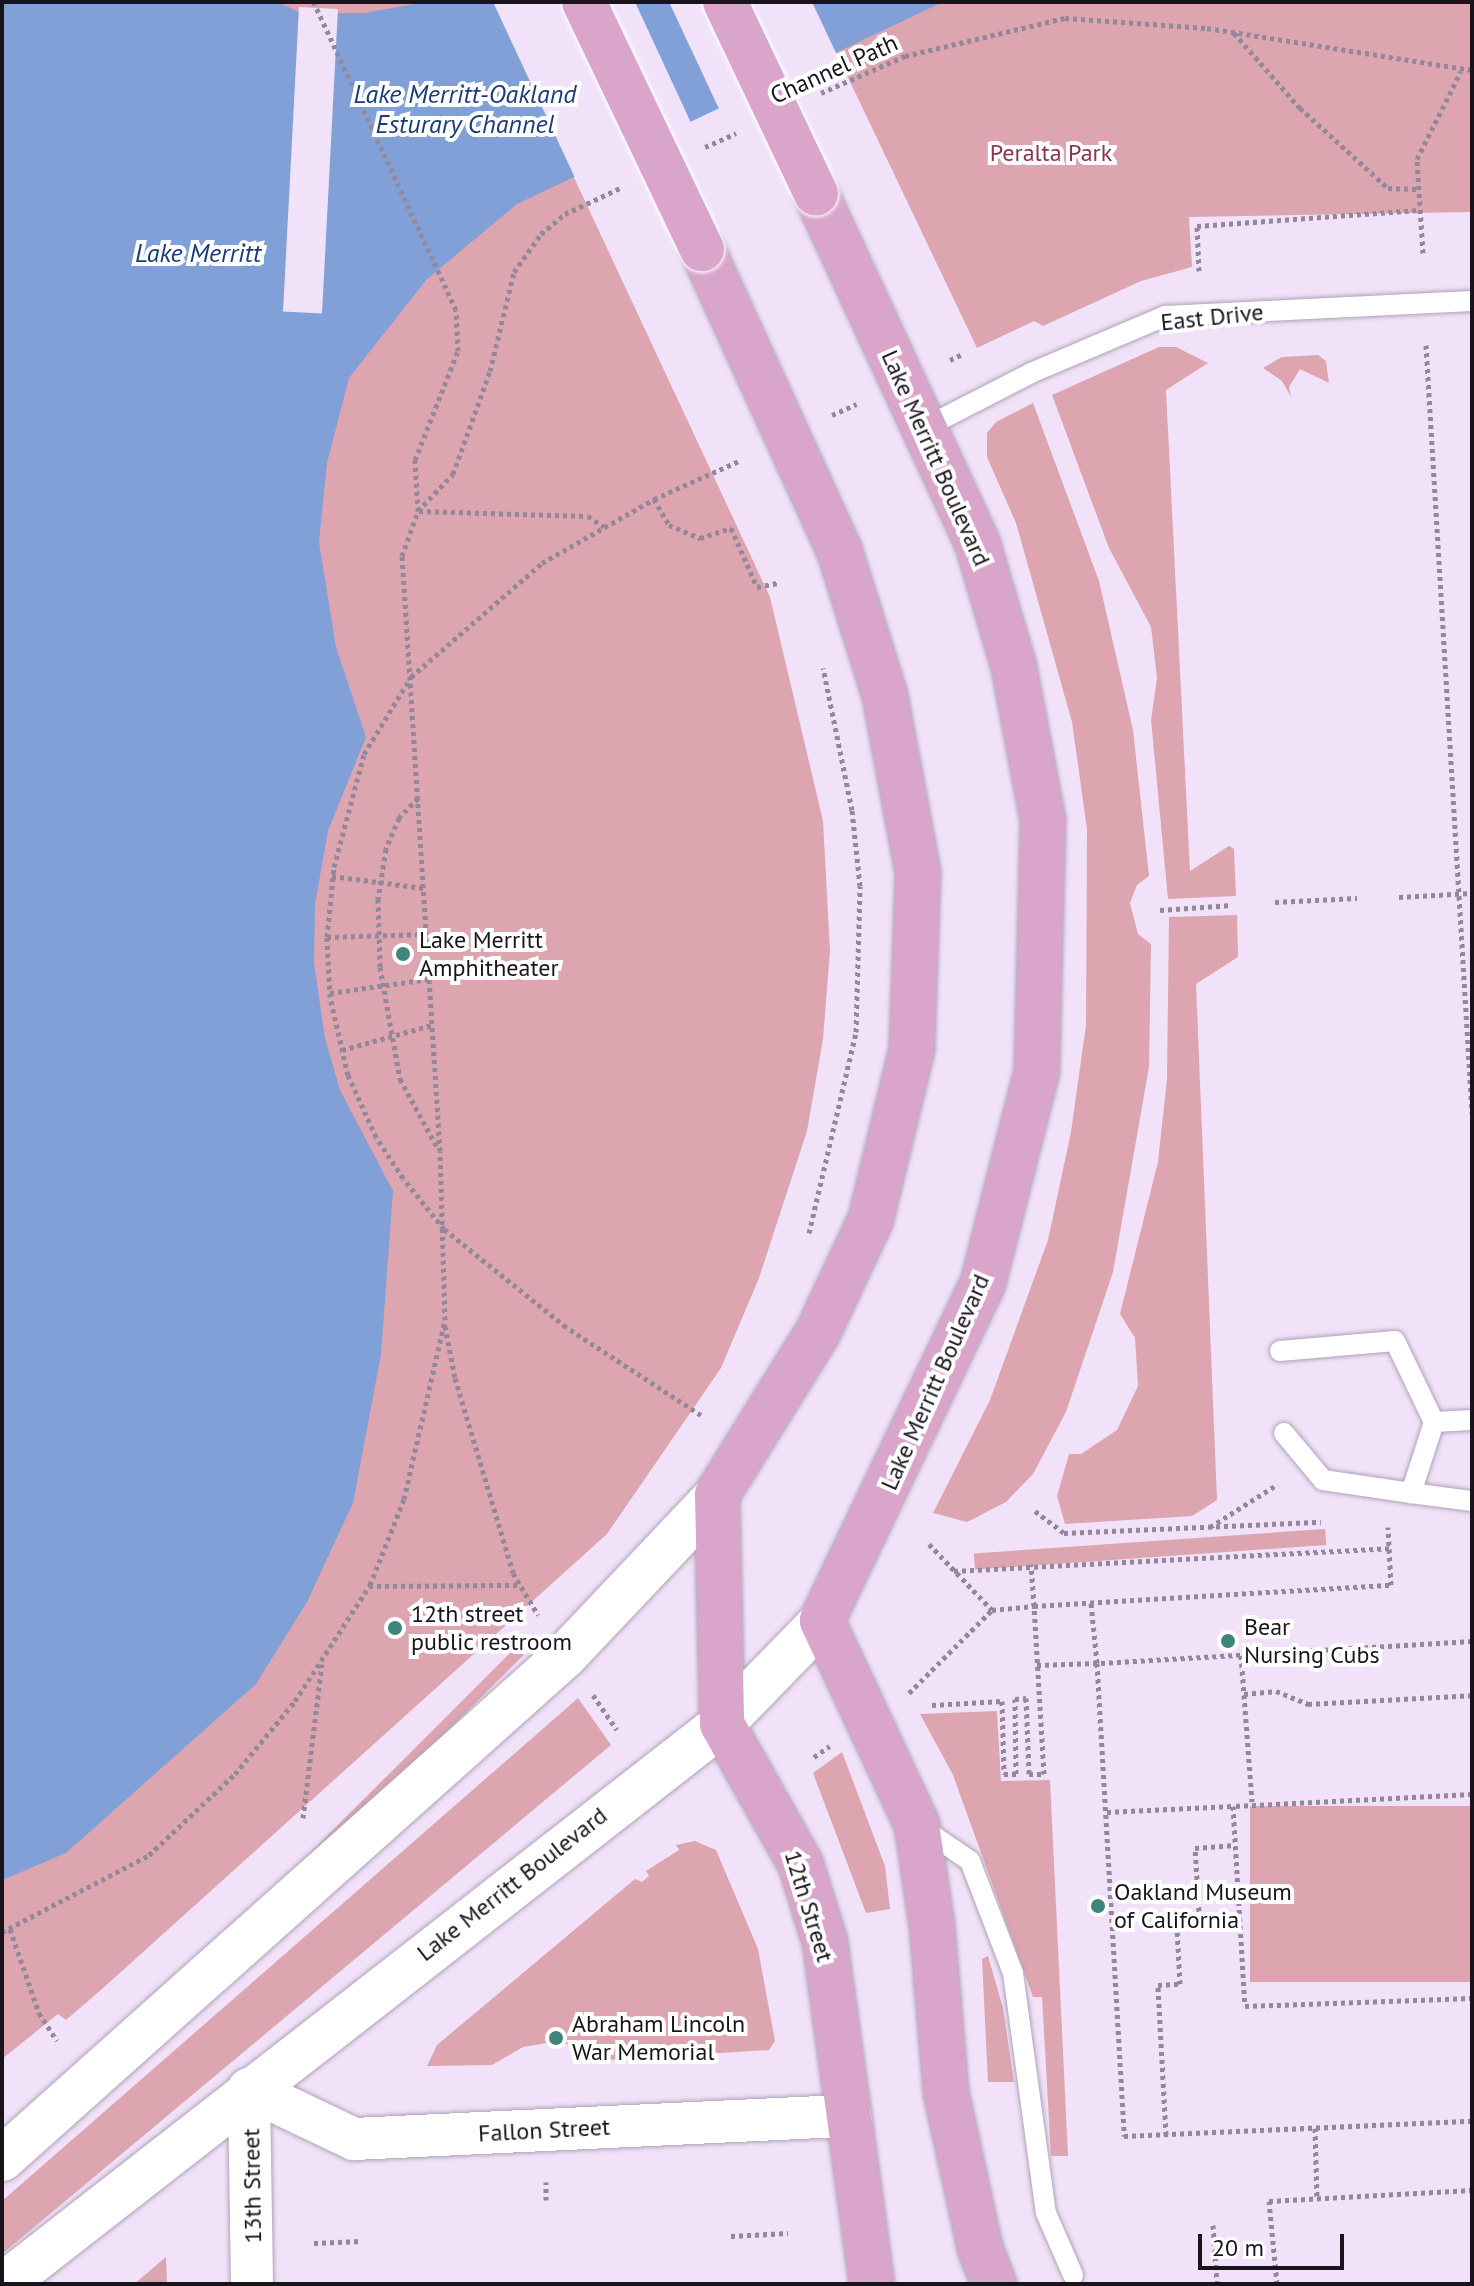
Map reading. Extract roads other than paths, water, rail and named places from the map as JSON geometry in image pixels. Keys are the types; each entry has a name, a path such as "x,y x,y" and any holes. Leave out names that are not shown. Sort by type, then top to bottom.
{"main road":[{"path":"2,2159 565,1656 717,1495 818,1332 871,1219 912,1049 918,873 885,696 839,549 702,249 584,2"},
{"name":"Lake Merritt Boulevard","path":"4,2284 249,2089 722,1724 822,1621 983,1283 1037,1071 1043,820 1014,667 983,560 926,427 725,2"},
{"name":"12th Street","path":"717,1495 722,1724 801,1865 825,1942 872,2284"},
{"path":"822,1621 917,1825 932,1925 946,2092 980,2248 994,2284"}],"street":[{"name":"Fallon Street","path":"249,2089 354,2139 850,2116"},
{"name":"13th Street","path":"249,2089 252,2284"}],"lane":[{"name":"East Drive","path":"926,427 1031,373 1165,316 1472,301"},
{"path":"1280,1351 1395,1341 1434,1422 1411,1493"},
{"path":"1434,1422 1472,1420"},
{"path":"1284,1433 1323,1480 1472,1501"},
{"path":"917,1825 970,1861 1013,1973 1046,2213 1073,2275"}],"water":[{"name":"Lake Merritt","path":"2,2 278,2 301,13 365,13 425,2 943,2 517,204 427,279 349,378 327,463 319,542 336,647 366,737 328,831 315,904 314,963 325,1038 340,1090 393,1191 381,1354 353,1503 307,1602 256,1684 66,1853 2,1880"}],"place":[{"name":"Lake Merritt Amphitheater","path":"403,954"},
{"name":"12th street public restroom","path":"395,1628"},
{"name":"Bear Nursing Cubs","path":"1228,1641"},
{"name":"Oakland Museum of California","path":"1098,1906"},
{"name":"Abraham Lincoln War Memorial","path":"556,2038"}],"water label":[{"name":"Lake Merritt-Oakland Esturary Channel","path":"465,109"}],"park label":[{"name":"Peralta Park","path":"1051,153"}]}
